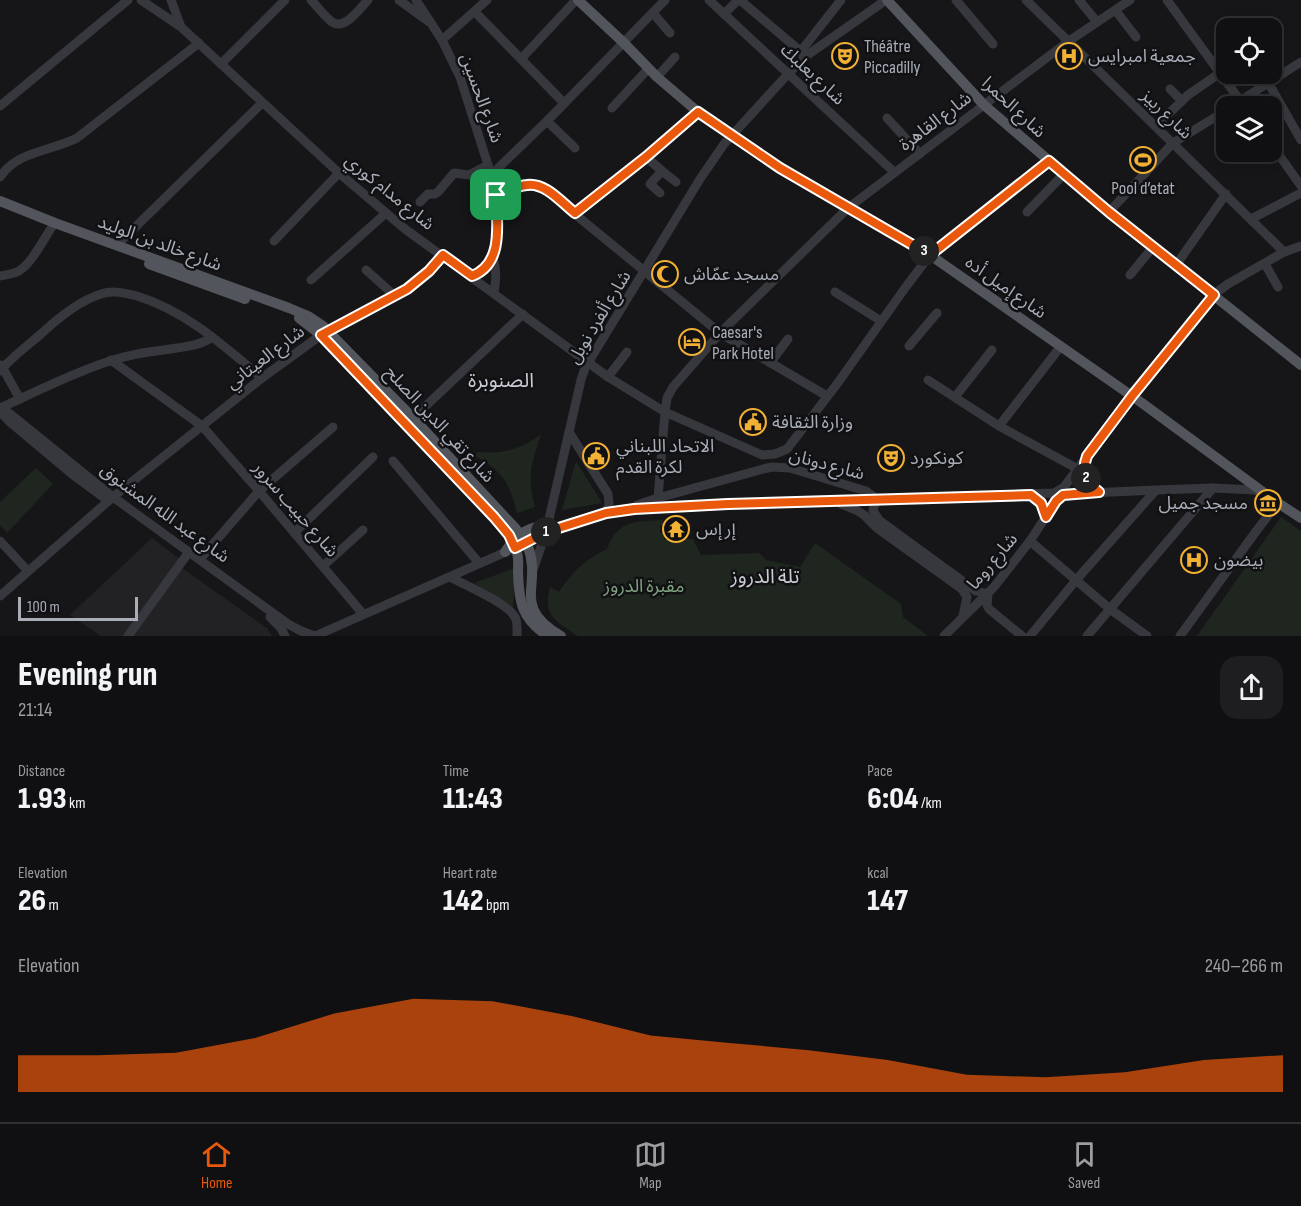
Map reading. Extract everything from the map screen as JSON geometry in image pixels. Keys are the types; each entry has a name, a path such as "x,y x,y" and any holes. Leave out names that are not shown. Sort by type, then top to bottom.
{"main road":[{"name":"شارع إميل أده","path":"577,0 624,43 648,69 698,112 780,168 930,255 1301,518"},
{"name":"شارع الحمرا","path":"886,0 984,105 1153,248 1301,364"},
{"name":"شارع خالد بن الوليد","path":"0,201 282,305 308,316 325,333"},
{"name":"شارع خالد بن الوليد","path":"0,207 201,284 289,314 325,333"},
{"name":"شارع تقي الدين الصلح","path":"325,333 413,418 515,543"},
{"name":"شارع تقي الدين الصلح","path":"325,333 494,517 515,543"},
{"path":"515,543 536,527 541,527 546,532"},
{"path":"515,543 532,571 531,595 534,612 546,626 561,636"},
{"path":"515,543 520,603 534,625 548,636"}],"street":[{"path":"0,106 128,0"},
{"name":"شارع مدام كوري","path":"141,0 181,27 339,173 386,213 608,376 665,412 762,455 775,454 787,449"},
{"path":"171,0 181,27"},
{"path":"221,64 285,0"},
{"path":"311,0 333,22 339,24 347,21 368,0"},
{"path":"399,0 432,24"},
{"name":"شارع الحسين","path":"416,0 442,40 460,76 491,175 496,195 497,234 493,258 496,269 494,292"},
{"path":"442,40 488,0"},
{"path":"521,59 577,0"},
{"name":"شارع بعلبك","path":"709,0 894,172"},
{"path":"724,14 739,0 803,54"},
{"path":"803,54 841,0"},
{"path":"803,54 886,0"},
{"path":"956,0 993,44"},
{"name":"شارع ربيز","path":"1026,0 1284,252"},
{"path":"1080,0 1097,22"},
{"name":"شارع القاهرة","path":"658,498 668,398 673,387 720,333 848,208 1069,42 1130,0"},
{"path":"1167,0 1216,67"},
{"path":"491,175 564,104 663,1"},
{"path":"1116,11 1136,37"},
{"path":"475,12 564,104"},
{"path":"652,13 670,33"},
{"path":"0,177 17,160 78,138 199,43"},
{"name":"شارع ألفرد نوبل","path":"532,571 546,532 581,380 588,362 700,179 732,135 788,74 803,54"},
{"path":"657,77 675,57"},
{"path":"1282,75 1301,62"},
{"path":"612,108 648,69"},
{"path":"1156,126 1196,89 1216,76"},
{"path":"1252,96 1269,84 1301,140"},
{"path":"1170,89 1182,101"},
{"path":"117,245 262,103"},
{"path":"575,213 698,112"},
{"path":"1109,212 1173,143 1216,117"},
{"path":"887,118 920,154"},
{"path":"547,121 575,148"},
{"path":"646,157 676,182"},
{"path":"1282,158 1299,179"},
{"path":"790,468 785,459 787,449 930,255 1049,161"},
{"path":"420,202 428,194 437,193 454,173 469,175 488,165"},
{"path":"660,193 650,184 662,171"},
{"path":"274,241 339,173"},
{"path":"1027,212 1064,174"},
{"path":"496,195 524,185 535,185 549,192 720,333 827,396"},
{"path":"1251,219 1301,193"},
{"path":"1176,265 1226,194"},
{"path":"311,280 386,213"},
{"path":"0,276 21,269 33,256 52,227"},
{"name":"شارع روما","path":"944,636 987,594 1030,541 1046,517 1054,493 1064,487 1132,396 1214,295 1228,284 1284,252 1301,246"},
{"path":"1130,274 1153,248"},
{"name":"شارع العيتاني","path":"0,596 111,499 262,378 325,333 407,289 443,255"},
{"path":"472,276 484,270 493,258"},
{"path":"1265,264 1278,287"},
{"path":"366,270 395,296"},
{"path":"20,399 1,367 54,322 102,293 121,292 177,312 262,378"},
{"path":"835,292 881,321"},
{"path":"909,346 937,313"},
{"path":"413,418 523,314"},
{"path":"0,408 111,360 192,346 204,343 212,337"},
{"path":"770,363 788,339"},
{"path":"999,426 1061,346"},
{"path":"955,397 992,350"},
{"path":"608,376 627,351"},
{"name":"شارع حبيب سرور","path":"111,360 202,426 363,614"},
{"path":"928,380 999,426 1078,469"},
{"name":"شارع عبد الله المشنوق","path":"0,408 2,414 10,422 72,474 200,559 288,624 315,636"},
{"path":"200,559 260,491 333,427"},
{"path":"569,432 608,494 609,504 606,513"},
{"path":"762,455 766,462 763,469"},
{"path":"1087,456 1084,472 1087,480 1099,492"},
{"path":"294,532 373,457"},
{"path":"393,461 479,563"},
{"name":"شارع دونان","path":"622,511 658,498 772,467 790,468 866,491 878,500"},
{"path":"1087,636 1213,488"},
{"path":"1022,636 989,609 987,594 976,591 880,521 873,511 878,500 1031,495 1052,497 1099,492 1213,488 1255,490 1274,499 1257,530 1180,636"},
{"path":"1030,636 1156,490"},
{"path":"1031,495 1041,503 1046,517"},
{"name":"شارع عبد الله المشنوق","path":"111,499 262,610 276,622 285,636"},
{"name":"شارع دونان","path":"546,532 606,513 654,507 878,500"},
{"path":"836,501 864,515 877,528 962,589 967,597 963,619"},
{"path":"323,566 363,530"},
{"path":"0,540 28,571"},
{"path":"1030,541 1110,609 1147,636"},
{"path":"315,636 450,577 515,543"},
{"path":"128,636 186,556"},
{"path":"450,577 509,611 516,621 517,636"}],"shaded area":[{"path":"152,538 181,560 179,566 267,628 272,636 101,636 70,615"}],"green space":[{"path":"541,434 531,470 531,487 535,507 517,513 504,479 492,467 475,456 477,452 495,452 518,447"},
{"path":"576,461 602,503 562,510"},
{"path":"36,468 53,484 7,533 0,525 0,502"},
{"path":"1281,517 1301,531 1301,636 1197,636"},
{"name":"مقبرة الدروز","path":"663,520 660,533 664,533 664,540 693,539 701,555 759,553 766,560 800,567 815,543 901,604 903,617 928,636 578,636 557,622 548,604 550,587 559,592 580,567 607,549 611,539 622,527 636,522"},
{"path":"515,568 513,609 474,583"}],"place":[{"name":"Théâtre Piccadilly","path":"845,56"},
{"name":"جمعية امبرايس","path":"1069,56"},
{"name":"Pool d’etat","path":"1143,160"},
{"name":"مسجد عمّاش","path":"665,274"},
{"name":"Caesar's Park Hotel","path":"692,342"},
{"name":"وزارة الثقافة","path":"753,422"},
{"name":"الاتحاد اللبناني لكرة القدم","path":"596,456"},
{"name":"كونكورد","path":"891,458"},
{"name":"مسجد جميل","path":"1268,503"},
{"name":"إر إس","path":"676,529"},
{"name":"بيضون","path":"1194,560"}],"district":[{"name":"الصنوبرة","path":"501,380"},
{"name":"تلة الدروز","path":"765,576"}],"route":[{"path":"698,112 780,168 930,255 1049,161 1214,295 1132,396 1087,456 1084,472 1087,480 1099,492 1063,495 1059,497 1046,517 1041,503 1031,495 654,507 606,513 582,520 546,532 515,548 509,535 494,517 321,335 407,289 429,271 443,255 472,276 484,270 493,258 497,234 496,195 524,185 535,185 549,192 575,213 698,112"}]}
